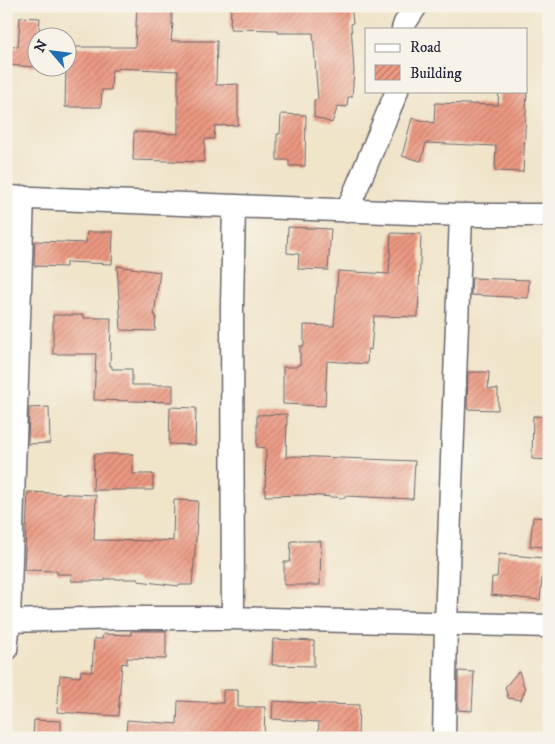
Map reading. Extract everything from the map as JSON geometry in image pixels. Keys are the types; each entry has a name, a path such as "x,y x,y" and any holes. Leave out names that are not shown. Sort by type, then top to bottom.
{"street":[{"path":"403,28 405,22 416,6"},
{"path":"347,211 397,92"},
{"path":"6,650 9,621 15,197 461,215 549,215"},
{"path":"233,618 232,308 234,206"},
{"path":"444,738 446,623 461,215"},
{"path":"9,621 233,618 549,626"}],"building":[{"path":"137,6 172,6 173,24 171,41 217,41 216,85 238,84 238,125 215,126 214,139 205,139 204,162 133,160 134,132 178,134 178,71 118,68 118,70 112,70 111,90 102,90 101,107 65,107 66,78 78,78 78,47 135,47"},
{"path":"231,6 351,6 354,71 352,97 348,97 347,107 338,106 332,123 314,117 314,100 318,100 313,33 278,33 278,30 230,29"},
{"path":"20,17 40,18 39,28 28,28 28,66 6,65 6,46 18,47"},
{"path":"499,92 527,92 523,172 495,171 496,146 426,143 421,161 402,156 412,118 434,123 435,103 498,105"},
{"path":"281,114 306,115 305,166 289,166 289,160 277,160 277,134 280,134"},
{"path":"288,227 331,229 328,270 298,269 299,254 287,253"},
{"path":"87,232 113,232 112,264 66,262 66,267 34,266 35,241 86,243"},
{"path":"391,233 421,234 418,317 374,316 371,350 368,349 367,364 327,361 325,406 283,404 283,367 296,367 300,365 300,346 304,346 304,325 334,326 338,271 389,274"},
{"path":"117,266 160,272 154,315 156,315 155,331 121,330"},
{"path":"472,278 529,280 528,298 471,295"},
{"path":"53,315 84,315 84,318 111,318 110,366 112,366 112,369 132,369 132,385 173,385 173,402 94,400 96,354 53,354"},
{"path":"468,372 489,372 488,389 498,389 498,410 467,409"},
{"path":"49,407 50,443 28,444 29,408"},
{"path":"170,407 196,408 195,445 169,444"},
{"path":"287,414 286,458 293,456 415,461 413,499 345,496 345,498 307,495 265,496 266,448 257,447 257,415"},
{"path":"533,416 549,417 549,460 532,459"},
{"path":"94,454 133,454 133,474 153,474 153,490 93,490"},
{"path":"28,492 96,495 94,540 173,541 174,500 198,501 192,585 179,586 138,581 138,579 71,581 72,574 57,574 57,571 24,570"},
{"path":"533,517 549,518 548,547 530,546"},
{"path":"291,541 321,541 320,585 284,585 284,562 290,562"},
{"path":"499,554 544,558 540,600 491,595 492,577 497,577"},
{"path":"131,631 166,631 166,659 127,658 127,664 122,663 118,716 57,712 60,675 80,677 81,670 92,672 94,639 102,639 103,634 131,635"},
{"path":"273,639 314,641 314,666 272,665"},
{"path":"458,671 474,672 472,711 458,710"},
{"path":"519,671 525,690 521,700 508,698 505,687"},
{"path":"223,690 238,690 238,707 265,707 264,738 161,738 126,735 127,720 177,724 178,701 223,703"},
{"path":"273,701 359,705 358,738 318,737 319,722 272,719"},
{"path":"34,720 61,721 61,738 33,738"}]}
